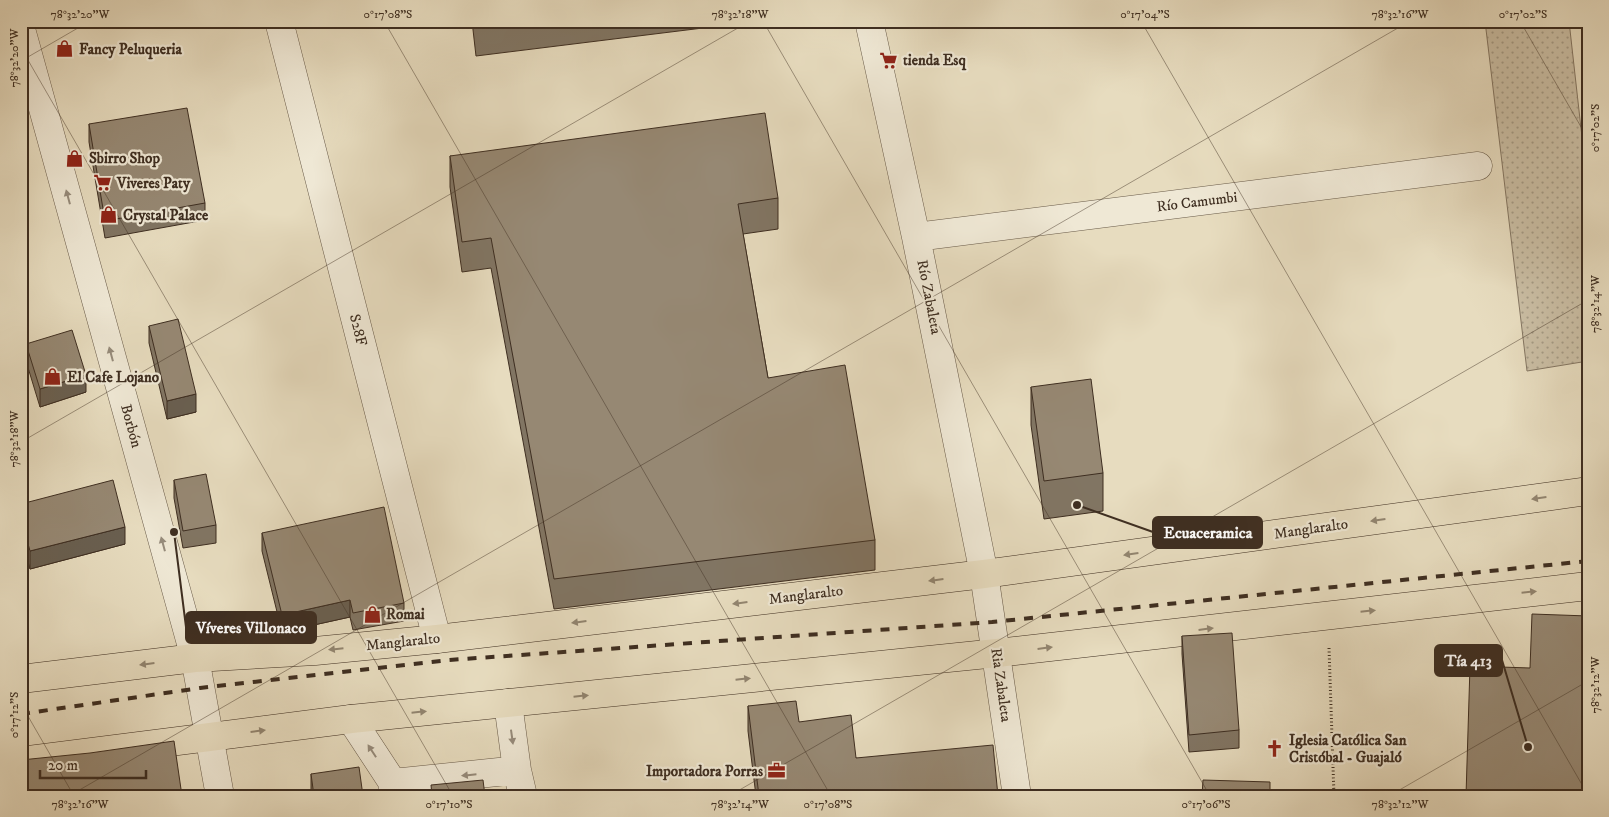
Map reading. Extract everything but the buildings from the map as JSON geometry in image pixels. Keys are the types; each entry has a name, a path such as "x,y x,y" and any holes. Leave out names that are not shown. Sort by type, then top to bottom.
{"main road":[{"name":"Manglaralto","path":"21,679 195,658 315,651 437,639 984,574 1588,491"},
{"path":"21,761 351,719 997,653 1588,586"}],"street":[{"name":"S28F","path":"279,21 437,639"},
{"name":"Río Zabaleta","path":"869,21 916,237 984,574"},
{"name":"Borbón","path":"21,29 195,658 220,796"},
{"name":"Río Camumbi","path":"916,237 1478,166"},
{"name":"Ria Zabaleta","path":"984,574 1017,796"},
{"path":"351,719 393,790 520,783 508,703"}],"path":[{"path":"1328,615 1334,796"}],"shaded area":[{"path":"1485,21 1569,21 1588,191 1588,361 1527,371"}],"railway":[{"path":"21,714 200,688 449,660 992,622 1588,561"}],"place":[{"name":"Fancy Peluqueria","path":"65,49"},
{"name":"tienda Esq","path":"889,60"},
{"name":"Sbirro Shop","path":"75,158"},
{"name":"Viveres Paty","path":"103,183"},
{"name":"Crystal Palace","path":"109,215"},
{"name":"El Cafe Lojano","path":"53,377"},
{"name":"Ecuaceramica","path":"1077,505"},
{"name":"Víveres Villonaco","path":"174,532"},
{"name":"Romai","path":"372,614"},
{"name":"Tía 413","path":"1528,747"},
{"name":"Iglesia Católica San Cristóbal - Guajaló","path":"1275,749"},
{"name":"Importadora Porras","path":"777,771"}]}
